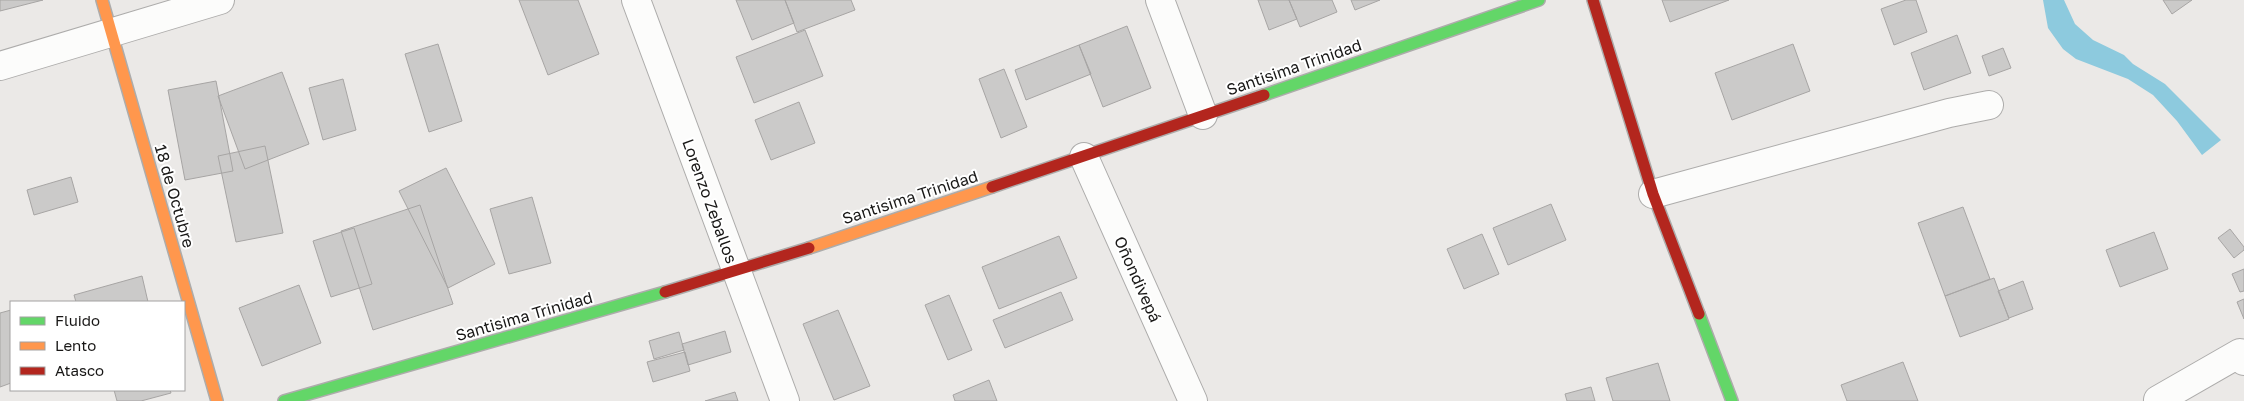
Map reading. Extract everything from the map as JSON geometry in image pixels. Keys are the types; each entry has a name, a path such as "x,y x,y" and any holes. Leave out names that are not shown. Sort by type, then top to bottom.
{"street":[{"name":"18 de Octubre","path":"102,0 217,401"},
{"path":"0,66 220,0"},
{"name":"Lorenzo Zeballos","path":"636,0 785,401"},
{"path":"1160,0 1203,115"},
{"name":"Santisima Trinidad","path":"284,401 736,272 1084,157 1539,0"},
{"path":"1593,0 1653,194 1732,401"},
{"path":"1653,194 1949,113 1990,105"},
{"name":"Oñondivepá","path":"1084,157 1193,401"},
{"path":"2158,400 2240,353 2244,361"}],"water":[{"path":"2043,0 2064,0 2075,24 2093,40 2124,55 2133,64 2165,84 2221,140 2202,155 2177,121 2153,95 2128,79 2076,59 2063,49 2048,28"}],"building":[{"path":"0,0 43,0 0,11"},
{"path":"519,0 578,0 599,54 548,75"},
{"path":"736,0 785,0 794,23 752,40"},
{"path":"785,0 851,0 855,10 797,32"},
{"path":"1258,0 1289,0 1297,19 1269,30"},
{"path":"1289,0 1332,0 1337,12 1300,27"},
{"path":"1351,0 1380,0 1355,10"},
{"path":"1662,0 1729,0 1670,22"},
{"path":"1906,0 1916,0 1927,32 1894,45 1881,9"},
{"path":"2163,0 2192,0 2172,14"},
{"path":"1127,26 1151,88 1103,107 1079,45"},
{"path":"805,30 823,76 754,103 736,57"},
{"path":"1957,35 1971,73 1924,90 1911,53"},
{"path":"438,44 462,121 429,132 405,54"},
{"path":"1793,44 1810,91 1732,120 1715,73"},
{"path":"1079,45 1091,74 1026,100 1015,70"},
{"path":"2003,48 2011,68 1989,76 1982,56"},
{"path":"1004,69 1027,127 1001,138 979,79"},
{"path":"282,72 309,144 245,169 218,96"},
{"path":"343,79 356,130 323,140 309,88"},
{"path":"216,81 233,171 185,180 168,90"},
{"path":"799,102 815,143 771,160 755,120"},
{"path":"265,146 283,233 236,242 218,156"},
{"path":"446,168 495,264 448,288 399,191"},
{"path":"71,177 78,202 34,215 27,190"},
{"path":"532,197 551,263 509,274 490,209"},
{"path":"1551,204 1566,240 1508,265 1493,228"},
{"path":"420,205 453,304 373,330 341,231"},
{"path":"1963,207 1990,279 1945,296 1918,223"},
{"path":"354,228 372,284 331,297 313,241"},
{"path":"2230,229 2244,247 2244,250 2234,258 2218,238"},
{"path":"2154,232 2168,269 2120,287 2106,250"},
{"path":"1482,234 1499,274 1464,289 1447,249"},
{"path":"1059,236 1077,278 999,309 982,267"},
{"path":"2244,269 2244,291 2240,292 2232,274"},
{"path":"142,276 148,301 76,301 74,295"},
{"path":"1994,278 2009,319 1960,337 1945,296"},
{"path":"2023,281 2033,309 2009,318 1998,291"},
{"path":"299,285 321,343 262,366 239,308"},
{"path":"1061,292 1073,320 1005,348 993,320"},
{"path":"949,295 972,350 948,360 925,305"},
{"path":"2244,299 2244,319 2237,302"},
{"path":"10,310 10,383 0,387 0,313"},
{"path":"838,310 870,386 834,400 803,324"},
{"path":"725,331 731,352 688,365 682,344"},
{"path":"679,332 684,350 654,359 649,341"},
{"path":"685,352 690,371 653,382 647,362"},
{"path":"1903,362 1918,401 1847,401 1841,385"},
{"path":"1658,363 1670,401 1613,401 1606,378"},
{"path":"989,380 997,401 955,401 953,395"},
{"path":"1591,387 1595,401 1567,401 1565,394"},
{"path":"114,391 170,391 171,393 141,401 117,401"},
{"path":"735,392 738,401 705,401"}],"traffic: fast":[{"path":"1264,95 1539,0"},
{"path":"284,401 665,292"},
{"path":"1699,314 1732,401"}],"traffic: slow":[{"path":"102,0 217,401"},
{"path":"809,248 992,187"}],"traffic: jam":[{"path":"1593,0 1653,194 1699,314"},
{"path":"992,187 1264,95"},
{"path":"665,292 809,248"}]}
